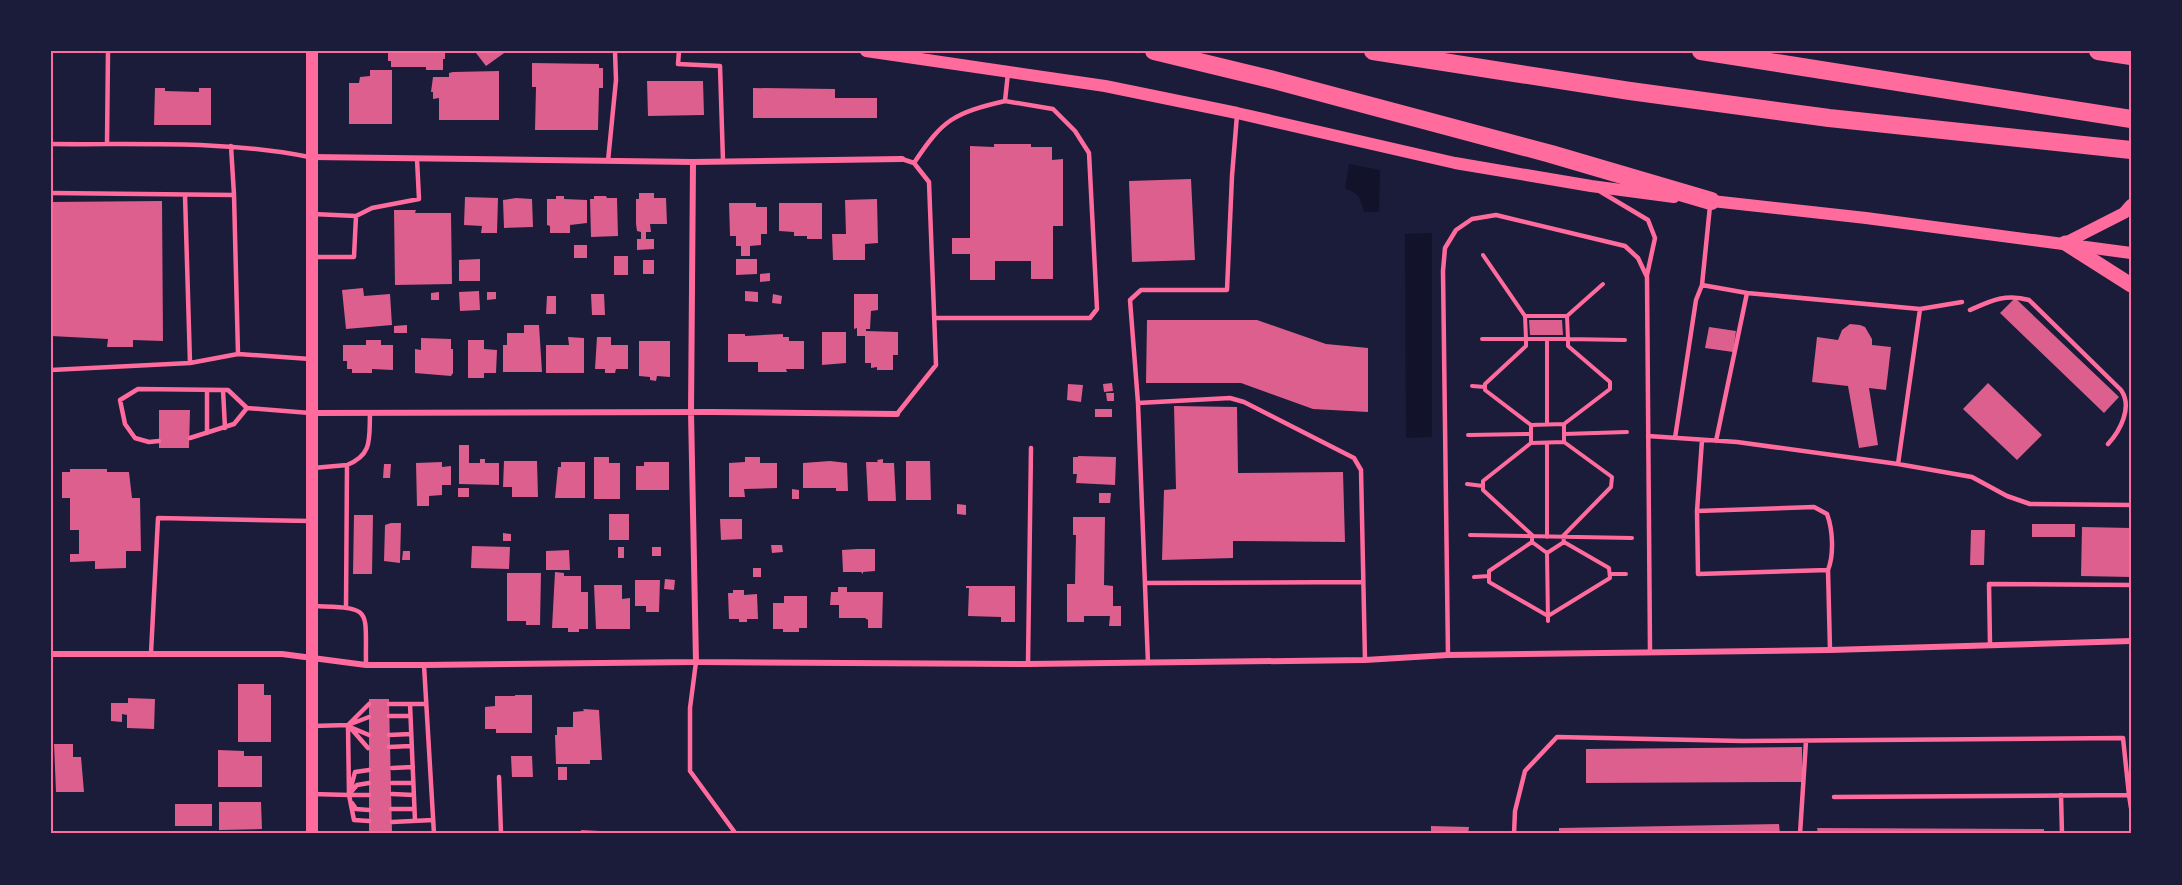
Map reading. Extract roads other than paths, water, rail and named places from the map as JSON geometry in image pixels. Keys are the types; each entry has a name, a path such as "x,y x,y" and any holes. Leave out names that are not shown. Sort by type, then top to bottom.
{"highway":[{"path":"1154,51 1270,79 1551,154 1711,201"},
{"path":"1373,51 1630,92 1829,118 2131,150"},
{"path":"1701,51 2131,119"},
{"path":"2098,51 2131,56"}],"main road":[{"path":"312,51 312,834"},
{"path":"866,51 1105,86 1237,113 1455,163 1592,186 2131,252"},
{"path":"2065,243 2124,213 2131,205"},
{"path":"2065,243 2131,285"}],"street":[{"path":"312,157 693,162 902,159"},
{"path":"693,162 691,412 696,662"},
{"path":"313,413 897,414"},
{"path":"51,654 152,652 282,654 312,656 366,665 696,662 1028,664 1365,660 1448,655 1830,650 2131,641"}],"lane":[{"path":"108,51 108,144"},
{"path":"608,161 616,80 615,51"},
{"path":"679,51 678,63 720,66 723,161"},
{"path":"1005,101 1008,73"},
{"path":"914,164 934,133 948,122 970,109 1005,101 1053,110 1075,131 1089,153 1097,309 1090,318 934,318"},
{"path":"1148,663 1138,403 1130,300 1141,290 1227,290 1237,113"},
{"path":"51,144 231,146 275,150 312,157"},
{"path":"231,146 238,354"},
{"path":"313,214 356,216 372,208 419,199 417,159"},
{"path":"897,414 936,365 929,182 914,164 902,159"},
{"path":"1592,186 1648,220 1655,238 1647,277 1650,651"},
{"path":"51,193 234,195"},
{"path":"185,195 190,363"},
{"path":"1675,438 1696,300 1702,285 1711,201"},
{"path":"1448,655 1443,271 1445,248 1456,230 1472,219 1496,215 1625,246 1638,258 1647,277"},
{"path":"313,257 354,257 356,216"},
{"path":"1702,285 1747,293 1920,309 1962,302"},
{"path":"1716,441 1747,293"},
{"path":"1970,310 1999,297 2018,297 2029,300 2126,397 2126,410 2116,435 2108,444"},
{"path":"1899,464 1920,309"},
{"path":"51,370 190,363 238,354 313,359"},
{"path":"159,441 149,442 135,438 125,424 120,400 138,389 228,390 247,408 313,413"},
{"path":"207,390 207,433"},
{"path":"223,390 225,428"},
{"path":"1138,403 1230,398 1244,402 1354,458 1361,470 1365,660"},
{"path":"190,438 234,424 247,408"},
{"path":"313,468 347,465 355,462 367,451 370,414"},
{"path":"1648,436 1716,441 1899,464 1972,477 2007,496 2030,504 2131,505"},
{"path":"1702,440 1697,511 1698,573 1828,570"},
{"path":"1028,664 1031,448"},
{"path":"346,608 347,465"},
{"path":"1697,511 1814,507 1827,514 1831,527 1831,562 1828,570 1830,650"},
{"path":"152,652 158,518 313,520"},
{"path":"1144,583 1363,582"},
{"path":"1990,645 1989,584 2131,585"},
{"path":"313,606 355,609 362,614 366,620 366,665"},
{"path":"696,662 690,708 690,771 736,834"},
{"path":"424,665 434,834 501,833 499,777"},
{"path":"369,704 348,725 349,795 354,820 369,820"},
{"path":"389,704 426,704"},
{"path":"410,704 415,821"},
{"path":"389,716 410,716"},
{"path":"312,726 348,725 369,717"},
{"path":"348,725 369,735"},
{"path":"348,725 369,748"},
{"path":"389,735 411,734"},
{"path":"1514,834 1515,811 1525,771 1557,737 1806,741 2123,738 2131,808"},
{"path":"1800,834 1806,741"},
{"path":"389,747 411,746"},
{"path":"392,768 412,767"},
{"path":"369,770 355,772 349,795 356,809 369,810"},
{"path":"349,795 357,784 369,783"},
{"path":"392,783 413,783"},
{"path":"312,794 369,795"},
{"path":"392,794 414,795"},
{"path":"2061,795 2062,834"},
{"path":"1833,797 2130,795"},
{"path":"391,809 414,809"},
{"path":"392,822 433,820"}]}
